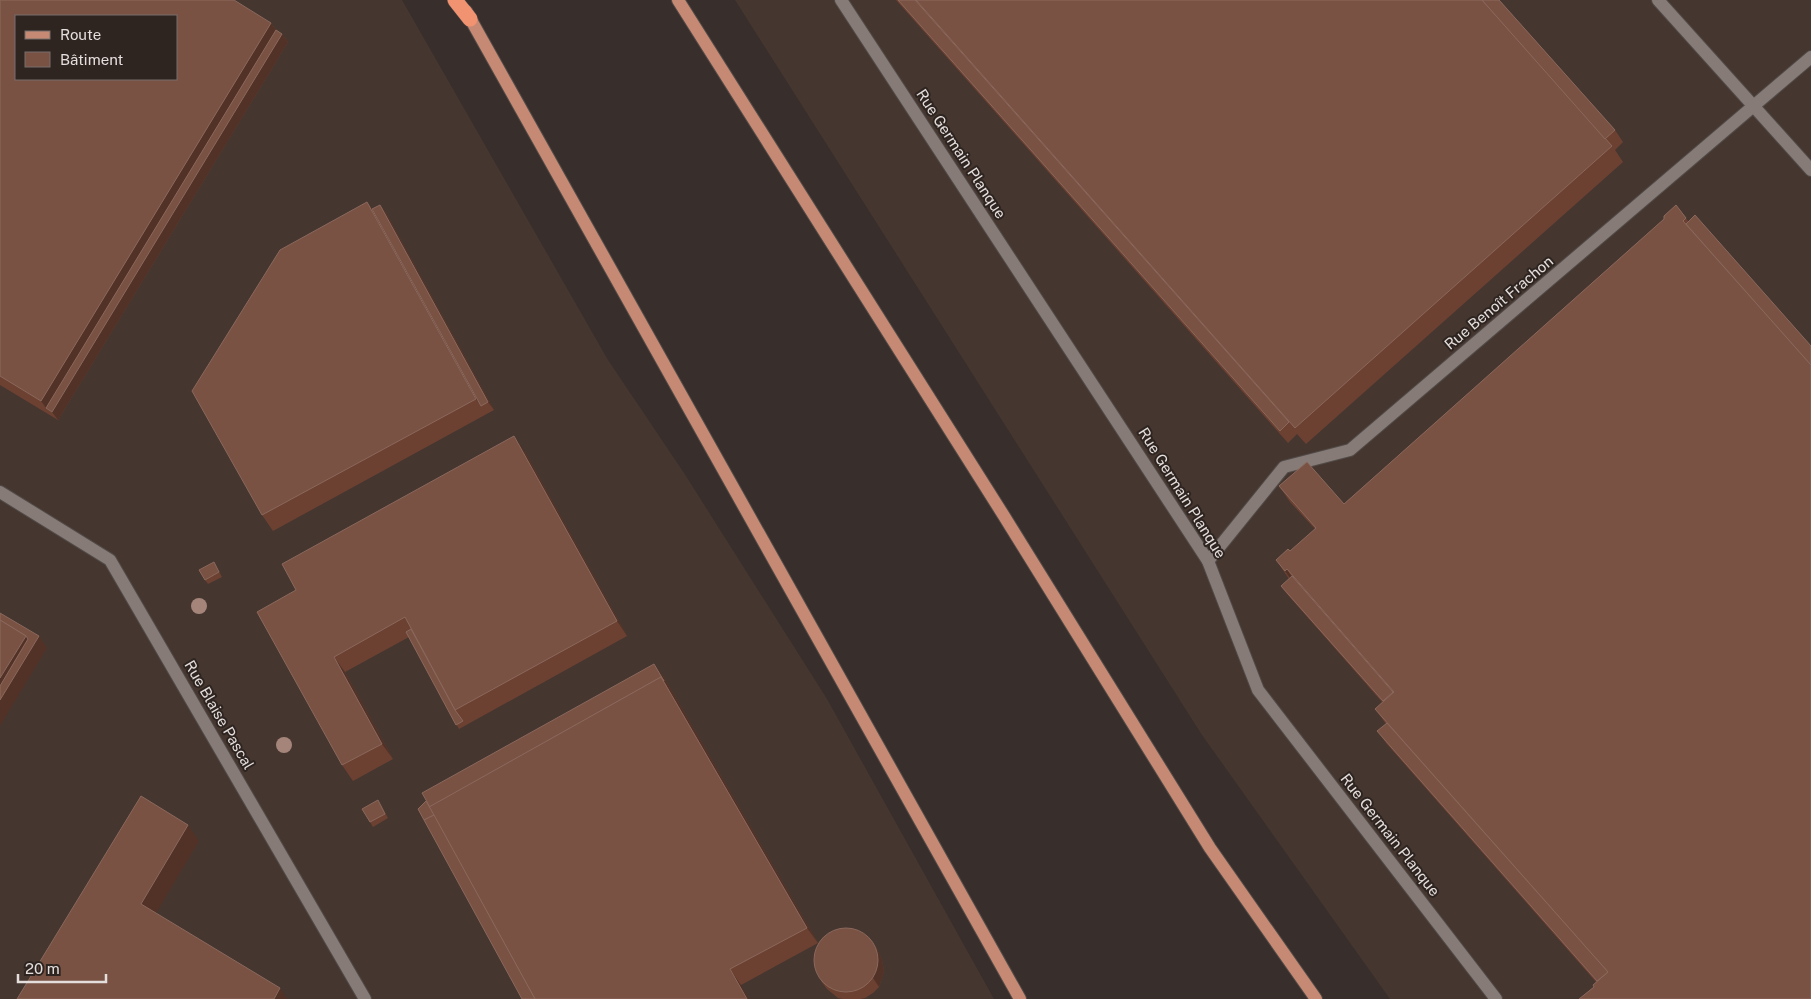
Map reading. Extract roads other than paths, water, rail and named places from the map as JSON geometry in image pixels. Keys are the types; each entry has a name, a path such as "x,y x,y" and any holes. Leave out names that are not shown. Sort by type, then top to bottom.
{"highway":[{"path":"454,0 470,19"}],"main road":[{"path":"459,0 1020,999"},
{"path":"678,0 1004,516 1210,848 1316,999"}],"street":[{"name":"Rue Germain Planque","path":"841,0 1208,561 1258,690 1496,999"},
{"path":"1658,0 1811,170"},
{"name":"Rue Benoît Frachon","path":"1208,561 1284,467 1350,450 1754,108 1811,57"},
{"name":"Rue Blaise Pascal","path":"0,492 110,560 366,999"}]}
